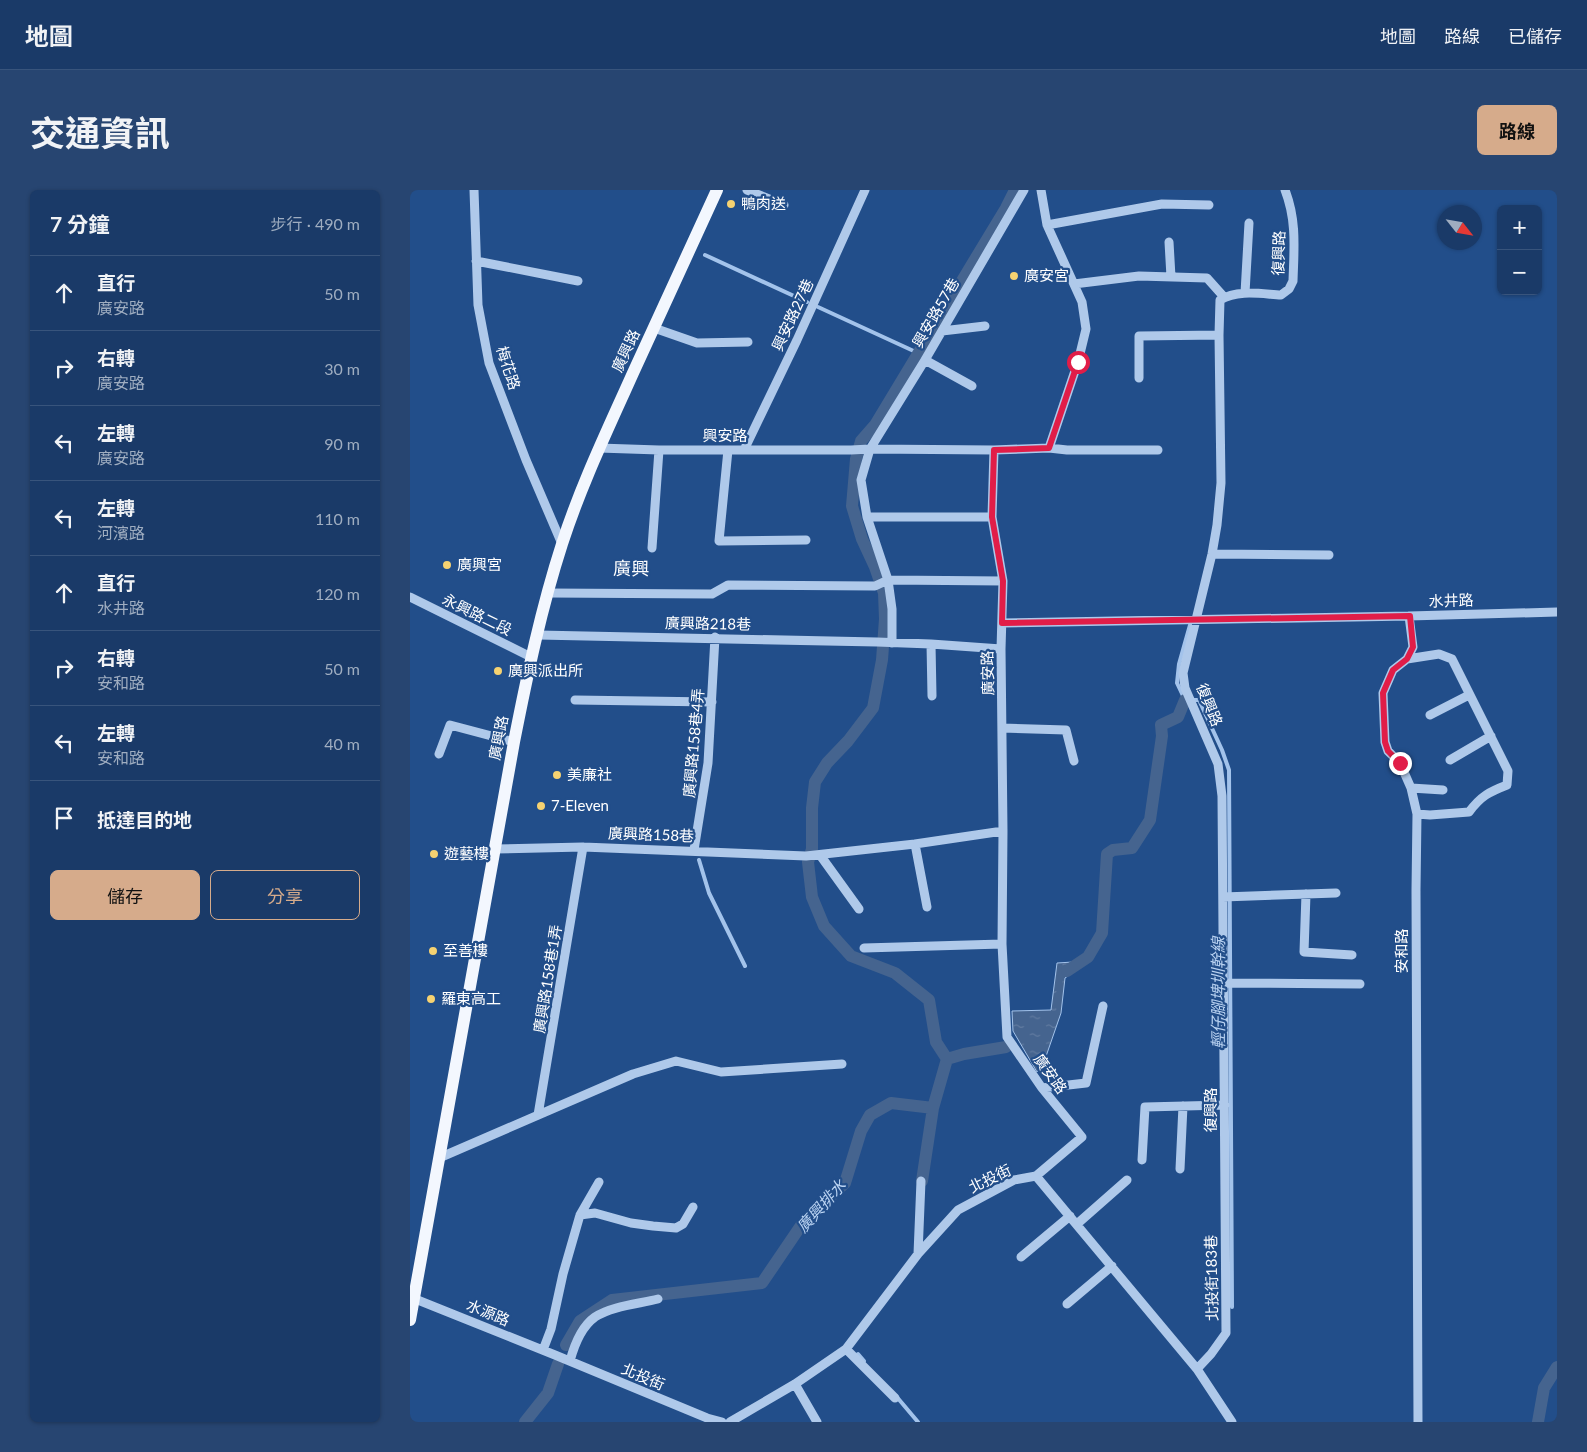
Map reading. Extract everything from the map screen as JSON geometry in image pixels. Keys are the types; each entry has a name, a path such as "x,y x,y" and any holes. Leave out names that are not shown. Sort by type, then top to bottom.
{"main road":[{"name":"廣興路","path":"410,1320 412,1298 514,742 531,657 548,593 562,544 599,448 717,190"}],"street":[{"name":"梅花路","path":"474,190 478,305 489,363 526,460 562,544"},
{"path":"747,190 784,205"},
{"name":"興安路27巷","path":"744,450 797,340 865,190"},
{"name":"興安路57巷","path":"892,642 892,609 888,580 867,517 861,480 870,449 925,360 1024,190"},
{"path":"1041,190 1047,226 1082,302 1086,329 1078,362 1049,448"},
{"name":"復興路","path":"1224,1175 1222,796 1218,764 1185,688 1183,673 1212,554 1217,525 1221,483 1220,300 1224,297 1246,293 1281,295 1290,289 1293,281 1294,226 1292,206 1285,190"},
{"path":"1047,226 1162,204 1209,206"},
{"path":"1246,293 1249,223"},
{"path":"1169,242 1171,277"},
{"path":"476,261 578,281"},
{"path":"1074,284 1139,276 1207,278 1224,297"},
{"path":"942,330 985,326"},
{"path":"654,328 697,343 748,342"},
{"path":"1139,378 1139,336 1219,335"},
{"path":"925,360 972,386"},
{"name":"興安路","path":"599,448 659,450 870,449"},
{"path":"870,449 994,450 1049,448 1067,450 1158,450"},
{"path":"652,548 659,450"},
{"path":"728,450 719,541 806,540"},
{"name":"廣安路","path":"994,450 992,517 1003,581 1001,649 1004,831 1002,944 1007,1037 1042,1088 1082,1137 1036,1176"},
{"path":"867,517 992,517"},
{"path":"1212,554 1329,555"},
{"path":"548,593 712,594 728,585 875,586 888,580 1003,581"},
{"name":"永興路二段","path":"410,597 531,657"},
{"name":"水井路","path":"1002,623 1557,612"},
{"path":"1407,659 1413,647 1410,616"},
{"name":"廣興路218巷","path":"538,635 892,642"},
{"name":"廣興路158巷4弄","path":"694,850 708,762 715,637"},
{"path":"892,642 1001,649"},
{"path":"931,644 932,696"},
{"path":"1407,659 1439,654 1452,659 1508,771 1507,784 1488,792 1476,801 1469,812 1417,814"},
{"name":"安和路","path":"1407,659 1393,670 1383,693 1385,742 1388,751 1400,763 1411,788 1417,814 1418,1422"},
{"path":"1430,716 1469,695"},
{"path":"575,700 712,702"},
{"path":"439,754 450,725 514,742"},
{"path":"1002,728 1066,730 1074,761"},
{"path":"1450,760 1490,736"},
{"path":"1411,788 1443,790"},
{"path":"859,909 820,855 1004,831"},
{"path":"915,844 927,906"},
{"name":"廣興路158巷","path":"494,849 583,847 820,855"},
{"name":"廣興路158巷1弄","path":"538,1115 583,847"},
{"path":"1223,897 1336,893"},
{"path":"1306,894 1304,952 1352,955"},
{"path":"864,948 1002,944"},
{"path":"1224,983 1360,984"},
{"path":"1042,1088 1086,1083 1103,1006"},
{"path":"439,1158 633,1074 676,1061 722,1072 842,1064"},
{"path":"1142,1160 1145,1107 1225,1105"},
{"path":"1180,1169 1182,1106"},
{"name":"北投街183巷","path":"1197,1369 1226,1333 1224,1175"},
{"name":"北投街","path":"736,1421 846,1349 918,1254 958,1210 1014,1180 1036,1176 1197,1369 1232,1422"},
{"path":"1076,1224 1127,1180"},
{"path":"918,1254 922,1181"},
{"path":"543,1350 551,1328 563,1274 580,1215 599,1182"},
{"path":"580,1215 595,1213 631,1223 676,1228 683,1224 693,1207"},
{"path":"1021,1257 1070,1216"},
{"path":"1067,1304 1112,1266"},
{"name":"水源路","path":"412,1298 555,1354"},
{"path":"570,1361 575,1345 583,1331 594,1318 614,1309 658,1299"},
{"path":"846,1349 895,1398"},
{"name":"北投街","path":"555,1354 707,1418 722,1422"},
{"path":"795,1384 817,1422"},
{"path":"697,1422 707,1418"}],"water":[{"path":"1089,961 1065,978 1061,1013 1043,1065 1037,1072 1013,1031 1012,1011 1051,1010 1057,963"}],"waterway":[{"path":"947,1059 936,1042 929,1000 895,973 851,956 824,926 812,897 808,862 812,849 812,808 815,782 827,763 848,741 873,708 882,660 885,619 884,593 862,539 852,506 856,459 861,441 875,425 1015,190"},
{"path":"705,255 807,302"},
{"path":"818,307 918,353"},
{"name":"輕仔腳埤圳幹線","path":"1190,625 1179,664 1177,683 1185,700 1199,700 1229,770 1232,1307"},
{"path":"1067,971 1088,957 1102,933 1107,854 1113,850 1132,848 1150,820 1162,736 1161,725 1178,717 1185,700"},
{"path":"699,860 709,893 745,966"},
{"name":"廣興排水","path":"947,1059 964,1054 1006,1047"},
{"name":"廣興排水","path":"566,1345 580,1321 612,1300 762,1283 802,1224 845,1183 861,1131 870,1115 891,1103 933,1108 947,1059"},
{"path":"922,1181 933,1108"},
{"path":"858,1354 864,1361"},
{"name":"廣興排水","path":"525,1422 548,1393 558,1364"},
{"path":"1538,1422 1544,1388 1557,1367"},
{"path":"896,1396 918,1422"}],"place":[{"name":"鴨肉送","path":"731,204"},
{"name":"廣安宮","path":"1014,276"},
{"name":"廣興宮","path":"447,565"},
{"name":"廣興派出所","path":"498,671"},
{"name":"美廉社","path":"557,775"},
{"name":"7-Eleven","path":"541,806"},
{"name":"遊藝樓","path":"434,854"},
{"name":"至善樓","path":"433,951"},
{"name":"羅東高工","path":"431,999"}],"district":[{"name":"廣興","path":"631,569"}],"route":[{"path":"1078,362 1049,448 994,450 992,517 1003,581 1002,623 1410,616 1413,647 1407,659 1393,670 1383,693 1385,742 1388,751 1400,763"}]}
